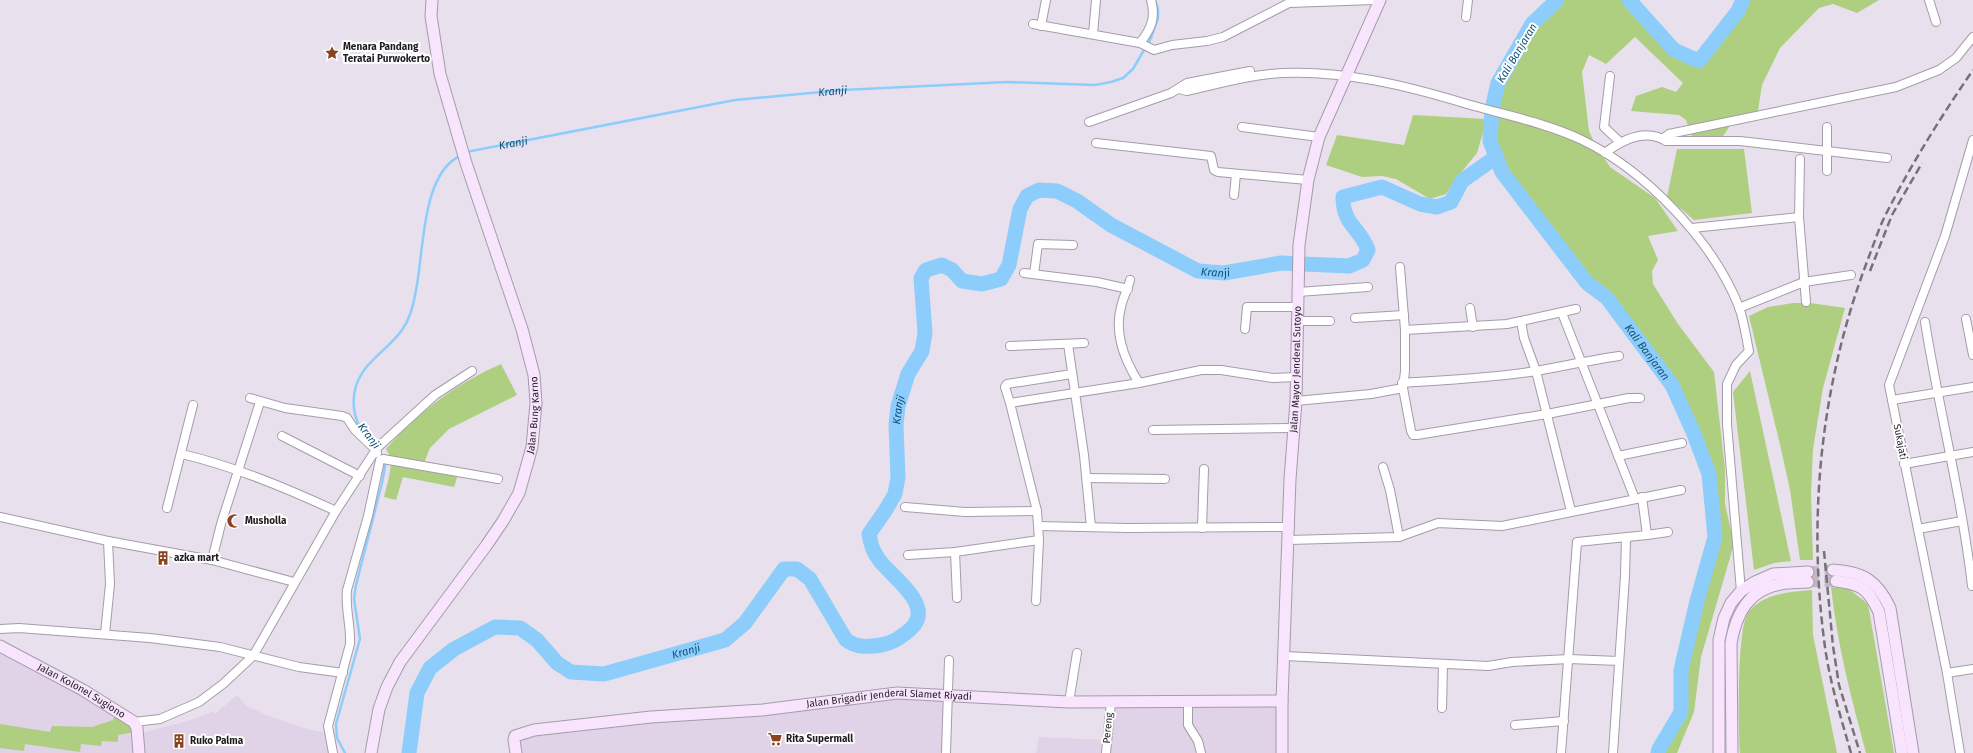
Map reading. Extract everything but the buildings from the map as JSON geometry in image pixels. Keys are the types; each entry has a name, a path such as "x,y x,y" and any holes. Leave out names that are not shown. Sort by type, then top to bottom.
{"main road":[{"name":"Jalan Bung Karno","path":"371,753 379,709 387,687 400,662 503,522 519,493 532,447 536,403 534,375 522,329 466,162 440,74 431,16 432,0"},
{"name":"Jalan Mayor Jenderal Sutoyo","path":"1282,753 1282,701 1293,428 1296,401 1299,245 1308,180 1319,137 1380,0"},
{"path":"1902,753 1879,612 1872,596 1855,583 1834,575 1858,573 1871,580 1883,593 1890,608 1913,753"},
{"path":"1718,753 1720,675 1719,640 1724,618 1731,603 1742,591 1755,582 1773,574 1808,577 1779,584 1761,592 1750,600 1740,612 1734,625 1731,643 1732,753"},
{"name":"Jalan Kolonel Sugiono","path":"0,646 83,690 134,722 137,728 138,753"},
{"name":"Jalan Brigadir Jenderal Slamet Riyadi","path":"516,753 514,740 515,736 534,730 651,717 762,710 897,693 1069,702 1282,701"}],"street":[{"path":"1046,0 1037,25 1093,34 1144,45 1154,50 1172,45 1207,41 1223,37 1289,3 1374,0"},
{"path":"1093,34 1096,0"},
{"path":"1144,45 1153,23 1154,14 1151,0"},
{"path":"1466,17 1468,0"},
{"path":"1929,0 1936,22"},
{"path":"1666,141 1665,137 1669,134 1896,87 1939,70 1956,58 1973,37"},
{"path":"1089,122 1179,89 1187,83 1247,71 1282,69 1347,74 1432,93 1550,128 1582,140 1605,153 1641,179 1692,228 1723,275 1739,308 1749,351 1736,365 1727,384 1727,424 1742,591"},
{"path":"1610,76 1604,124 1605,129 1620,142"},
{"path":"1242,127 1319,137"},
{"path":"1827,127 1827,172"},
{"path":"1605,153 1620,142 1642,135 1656,136 1666,141 1740,141 1887,158"},
{"name":"Sukajati","path":"1960,753 1947,673 1904,464 1890,381 1945,236 1973,140"},
{"path":"1096,143 1210,156 1216,172 1308,180"},
{"path":"1800,159 1799,217 1806,302"},
{"path":"1234,196 1236,174"},
{"path":"1692,228 1799,217"},
{"path":"1034,274 1038,244 1073,244"},
{"path":"1400,267 1406,330 1405,371 1402,386 1409,425 1414,435 1435,433 1546,414 1629,398 1640,398"},
{"path":"1024,273 1097,282 1128,289"},
{"path":"1739,308 1804,282 1851,275"},
{"path":"1130,280 1121,307 1119,327 1124,354 1139,384"},
{"path":"1298,291 1368,287"},
{"path":"1245,329 1245,311 1247,307 1298,307"},
{"path":"1470,308 1473,327"},
{"path":"1406,330 1473,327 1521,321 1576,309"},
{"path":"1562,313 1618,456 1639,498 1647,535"},
{"path":"1355,318 1404,315"},
{"path":"1966,319 1973,355"},
{"path":"1297,321 1330,321"},
{"path":"1521,321 1524,338 1536,371 1571,511"},
{"path":"1925,322 1949,457 1971,564 1972,586"},
{"path":"1010,346 1084,343"},
{"path":"1068,344 1087,478 1091,527"},
{"path":"1296,401 1371,394 1402,386 1536,371 1581,361 1620,356"},
{"path":"1010,403 1139,384 1201,370 1221,370 1273,378 1296,377"},
{"path":"134,722 160,719 199,702 223,684 253,656 336,511 377,449 385,439 435,395 472,371"},
{"path":"1036,602 1039,540 1037,511 1005,387 1007,384 1072,374"},
{"path":"1892,400 1973,387"},
{"path":"250,398 260,402 347,418 355,430 377,449 384,460 498,479"},
{"path":"212,560 221,524 260,402"},
{"path":"167,508 182,454 193,405"},
{"path":"1153,430 1293,428"},
{"path":"282,436 360,476"},
{"path":"1618,456 1682,443"},
{"path":"1904,464 1973,452"},
{"path":"182,454 238,470 269,481 336,511"},
{"path":"333,753 328,726 343,673 350,639 346,599 347,590 384,460"},
{"path":"1383,467 1390,490 1399,537"},
{"path":"1202,528 1204,469"},
{"path":"1087,478 1165,479"},
{"path":"1289,540 1399,537 1438,523 1502,526 1681,490"},
{"path":"905,507 965,512 1037,511"},
{"path":"0,517 108,541 212,560 294,582"},
{"path":"1918,529 1962,521"},
{"path":"1038,526 1202,528 1290,527"},
{"path":"1561,753 1577,542 1626,538 1668,532"},
{"path":"1613,753 1626,576 1626,538"},
{"path":"908,555 955,552 1039,540"},
{"path":"104,634 110,584 108,541"},
{"path":"955,552 957,598"},
{"path":"0,629 19,628 150,638 220,647 299,667 343,673"},
{"path":"1069,702 1077,653"},
{"path":"1285,656 1498,666 1512,662 1569,659 1619,661"},
{"path":"946,753 949,660"},
{"path":"1442,708 1443,664"},
{"path":"1947,673 1973,669"},
{"path":"1188,701 1188,725 1198,741 1201,753"},
{"name":"Pereng","path":"1106,753 1111,702"},
{"path":"1515,725 1564,721"}],"shaded area":[{"path":"0,646 83,690 138,734 194,719 213,711 215,714 237,695 246,706 269,716 307,729 331,734 338,753 0,753"},
{"path":"897,693 945,696 949,753 516,753 515,736"},
{"path":"1279,702 1277,753 1036,753 1039,737 1105,740 1107,703"}],"green space":[{"path":"1557,0 1629,0 1674,50 1699,61 1738,11 1743,0 1879,0 1857,13 1833,4 1819,8 1780,48 1762,85 1757,117 1734,119 1720,141 1693,139 1686,120 1679,115 1631,111 1636,96 1662,87 1676,92 1683,83 1635,37 1606,64 1589,55 1582,72 1589,131 1595,144 1610,167 1655,198 1678,231 1648,236 1658,260 1652,271 1653,284 1678,324 1714,372 1725,469 1725,504 1734,544 1701,657 1694,712 1677,753 1658,753 1681,712 1681,670 1697,601 1715,538 1709,473 1694,434 1672,385 1607,298 1587,283 1502,172 1490,141 1492,109 1498,83 1532,24"},
{"path":"1413,115 1487,119 1477,153 1455,180 1446,194 1430,199 1396,179 1382,176 1362,177 1326,165 1337,135 1404,145"},
{"path":"1677,149 1744,149 1752,213 1694,220 1667,197"},
{"path":"1793,303 1810,303 1845,308 1823,388 1813,449 1811,494 1813,560 1800,560 1790,490 1749,316 1768,307"},
{"path":"501,364 517,395 449,429 430,448 424,463 459,471 454,487 403,477 396,500 384,497 391,466 389,454 386,449 399,435 439,400 468,381"},
{"path":"1750,371 1791,561 1774,563 1754,570 1733,392"},
{"path":"1831,587 1849,589 1868,604 1894,753 1866,753 1845,670"},
{"path":"1812,590 1813,635 1837,753 1740,753 1739,680 1744,622 1748,613 1754,606 1769,597 1786,593"},
{"path":"116,710 134,722 134,732 118,735 118,742 102,741 101,746 81,744 80,752 25,744 24,751 0,748 0,724 50,732 52,726 92,727 113,720"}],"waterway":[{"name":"Kranji","path":"466,152 735,100 843,90 1007,82 1095,85 1111,82 1123,78 1133,69 1151,38 1158,18 1158,9 1155,0"},
{"name":"Kali Banjaran","path":"1557,0 1532,24 1498,83 1492,109 1490,141 1502,172 1587,283 1607,298 1672,385 1694,434 1709,474 1715,537 1697,601 1681,670 1681,712 1658,753"},
{"name":"Kali Banjaran","path":"1629,0 1674,50 1699,61 1738,11 1743,0"},
{"name":"Kranji","path":"376,445 362,430 356,417 354,402 356,386 360,377 370,363 396,337 407,321 415,295 426,216 431,197 438,179 447,165 460,156"},
{"name":"Kranji","path":"409,753 417,693 430,668 454,649 495,627 520,628 537,640 557,663 571,672 604,674 725,640 745,623 784,569 797,569 810,579 846,640 850,643 863,646 881,645 895,640 907,632 916,623 918,613 916,604 911,594 878,558 869,534 895,494 898,477 896,425 898,406 908,374 922,351 925,333 921,278 926,270 942,265 952,270 962,281 982,284 1001,279 1009,265 1020,209 1027,196 1039,190 1057,191 1077,201 1111,225 1198,271 1224,273 1281,263 1349,266 1363,260 1368,250 1365,242 1346,214 1343,197 1382,187 1420,204 1437,207 1451,202 1462,181 1496,157"},
{"name":"Kranji","path":"345,753 337,738 336,724 360,639 354,599 356,585 382,483 386,461"}],"tunnel":[{"path":"1808,572 1833,570"},
{"path":"1808,582 1836,581"}],"railway":[{"path":"1851,753 1830,674 1825,647 1820,598 1818,500 1822,450 1829,402 1839,353 1852,306 1868,259 1887,212 1917,157 1973,70"},
{"path":"1870,271 1892,215 1922,163"},
{"path":"1824,551 1833,646 1839,685 1860,753"}],"place":[{"name":"Menara Pandang Teratai Purwokerto","path":"332,53"},
{"name":"Musholla","path":"234,521"},
{"name":"azka mart","path":"163,558"},
{"name":"Rita Supermall","path":"775,739"},
{"name":"Ruko Palma","path":"179,741"}]}
